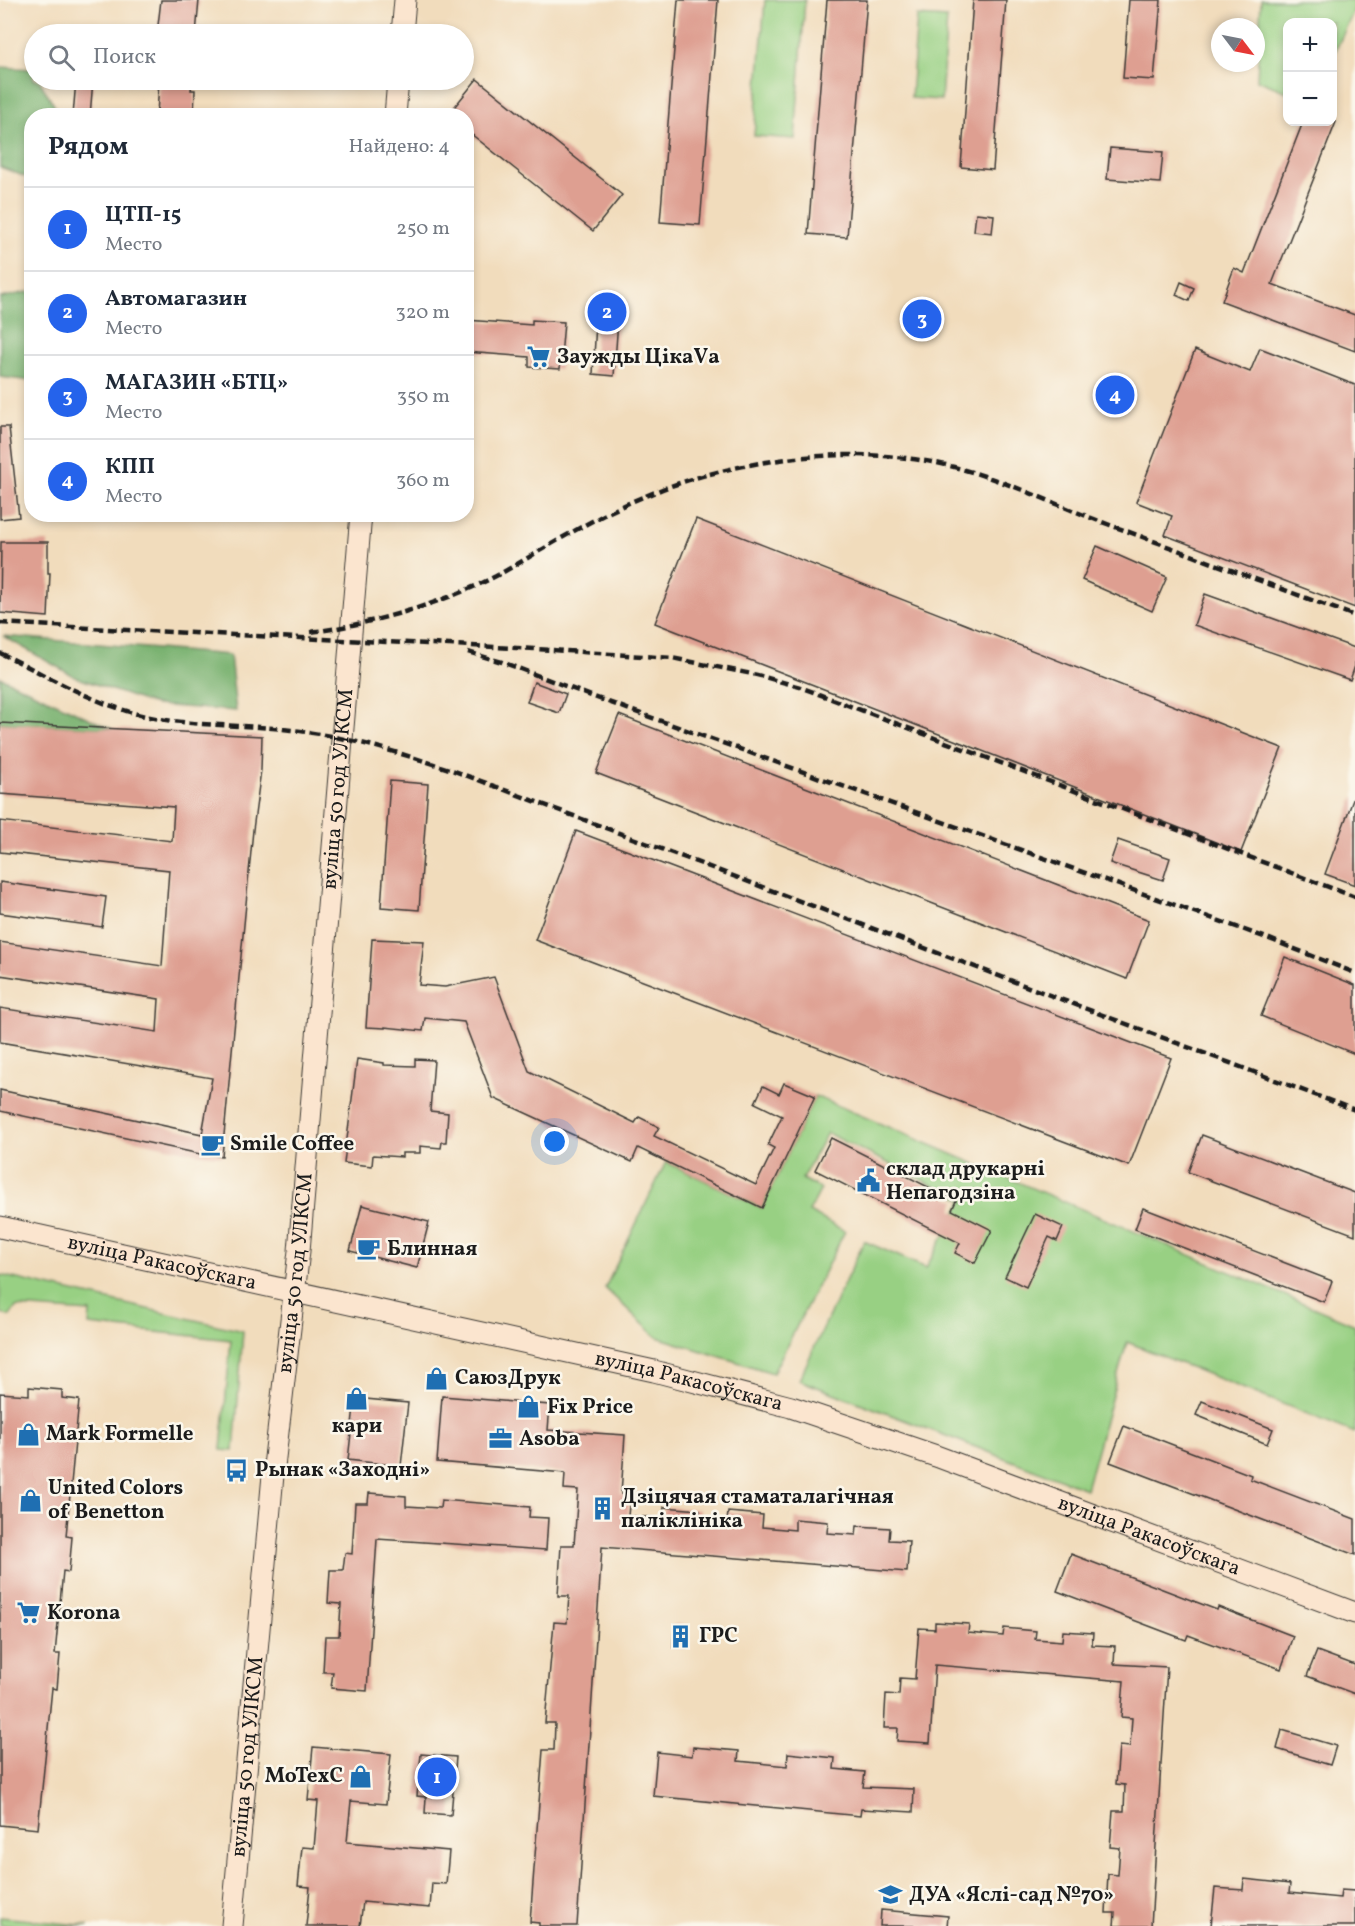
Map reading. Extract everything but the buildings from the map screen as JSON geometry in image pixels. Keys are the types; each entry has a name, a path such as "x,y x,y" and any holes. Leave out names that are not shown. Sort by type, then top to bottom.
{"main road":[{"path":"403,24 405,0"},
{"path":"396,108 397,90"},
{"name":"вуліца 50 год УЛКСМ","path":"232,1926 272,1486 294,1292 360,522"},
{"name":"вуліца Ракасоўскага","path":"0,1227 654,1371 791,1407 936,1456 1355,1613"}],"green space":[{"path":"765,0 805,0 795,139 754,136"},
{"path":"1261,0 1355,0 1355,8 1337,47 1337,18 1283,18 1283,90 1257,80 1257,72 1265,72 1265,18 1260,18"},
{"path":"917,16 947,18 941,100 911,98"},
{"path":"0,67 24,68 24,90 45,90 56,108 24,108 24,176 0,167"},
{"path":"24,293 24,380 0,377 0,298"},
{"path":"3,636 230,655 236,711 155,705 75,677"},
{"path":"0,677 112,729 0,723"},
{"path":"815,1096 1355,1325 1355,1433 1127,1342 1086,1489 799,1380 864,1241 926,1268 963,1200 827,1133 802,1179 821,1189 809,1212 845,1231 773,1373 657,1337 605,1288 666,1162 762,1208"},
{"path":"0,1275 243,1331 234,1451 221,1450 231,1340 89,1325 90,1312 16,1307 10,1316 0,1314"},
{"path":"0,1917 89,1926 0,1926"}],"railway":[{"path":"311,632 406,612 454,595 496,576 605,514 678,483 756,464 837,455 917,460 974,473 1355,616"},
{"path":"0,623 537,649 672,658 757,675 800,687 1355,897"},
{"path":"468,652 502,662 1267,938 1355,973"},
{"path":"0,653 73,690 130,712 167,720 273,728 331,736 449,769 1355,1110"}],"place":[{"name":"Автомагазин","path":"607,312"},
{"name":"МАГАЗИН «БТЦ»","path":"922,319"},
{"name":"Заужды ЦікаVа","path":"539,357"},
{"name":"КПП","path":"1115,395"},
{"name":"Smile Coffee","path":"212,1144"},
{"name":"склад друкарні Непагодзіна","path":"868,1181"},
{"name":"Блинная","path":"369,1249"},
{"name":"СаюзДрук","path":"437,1378"},
{"name":"кари","path":"357,1398"},
{"name":"Fix Price","path":"529,1407"},
{"name":"Mark Formelle","path":"28,1434"},
{"name":"Asoba","path":"501,1439"},
{"name":"Рынак «Заходні»","path":"237,1470"},
{"name":"United Colors of Benetton","path":"30,1500"},
{"name":"Дзіцячая стаматалагічная паліклініка","path":"603,1509"},
{"name":"Korona","path":"29,1613"},
{"name":"ГРС","path":"681,1636"},
{"name":"MoTexC","path":"361,1776"},
{"name":"ЦТП-15","path":"437,1777"},
{"name":"ДУА «Яслі-сад №70»","path":"891,1895"}]}
